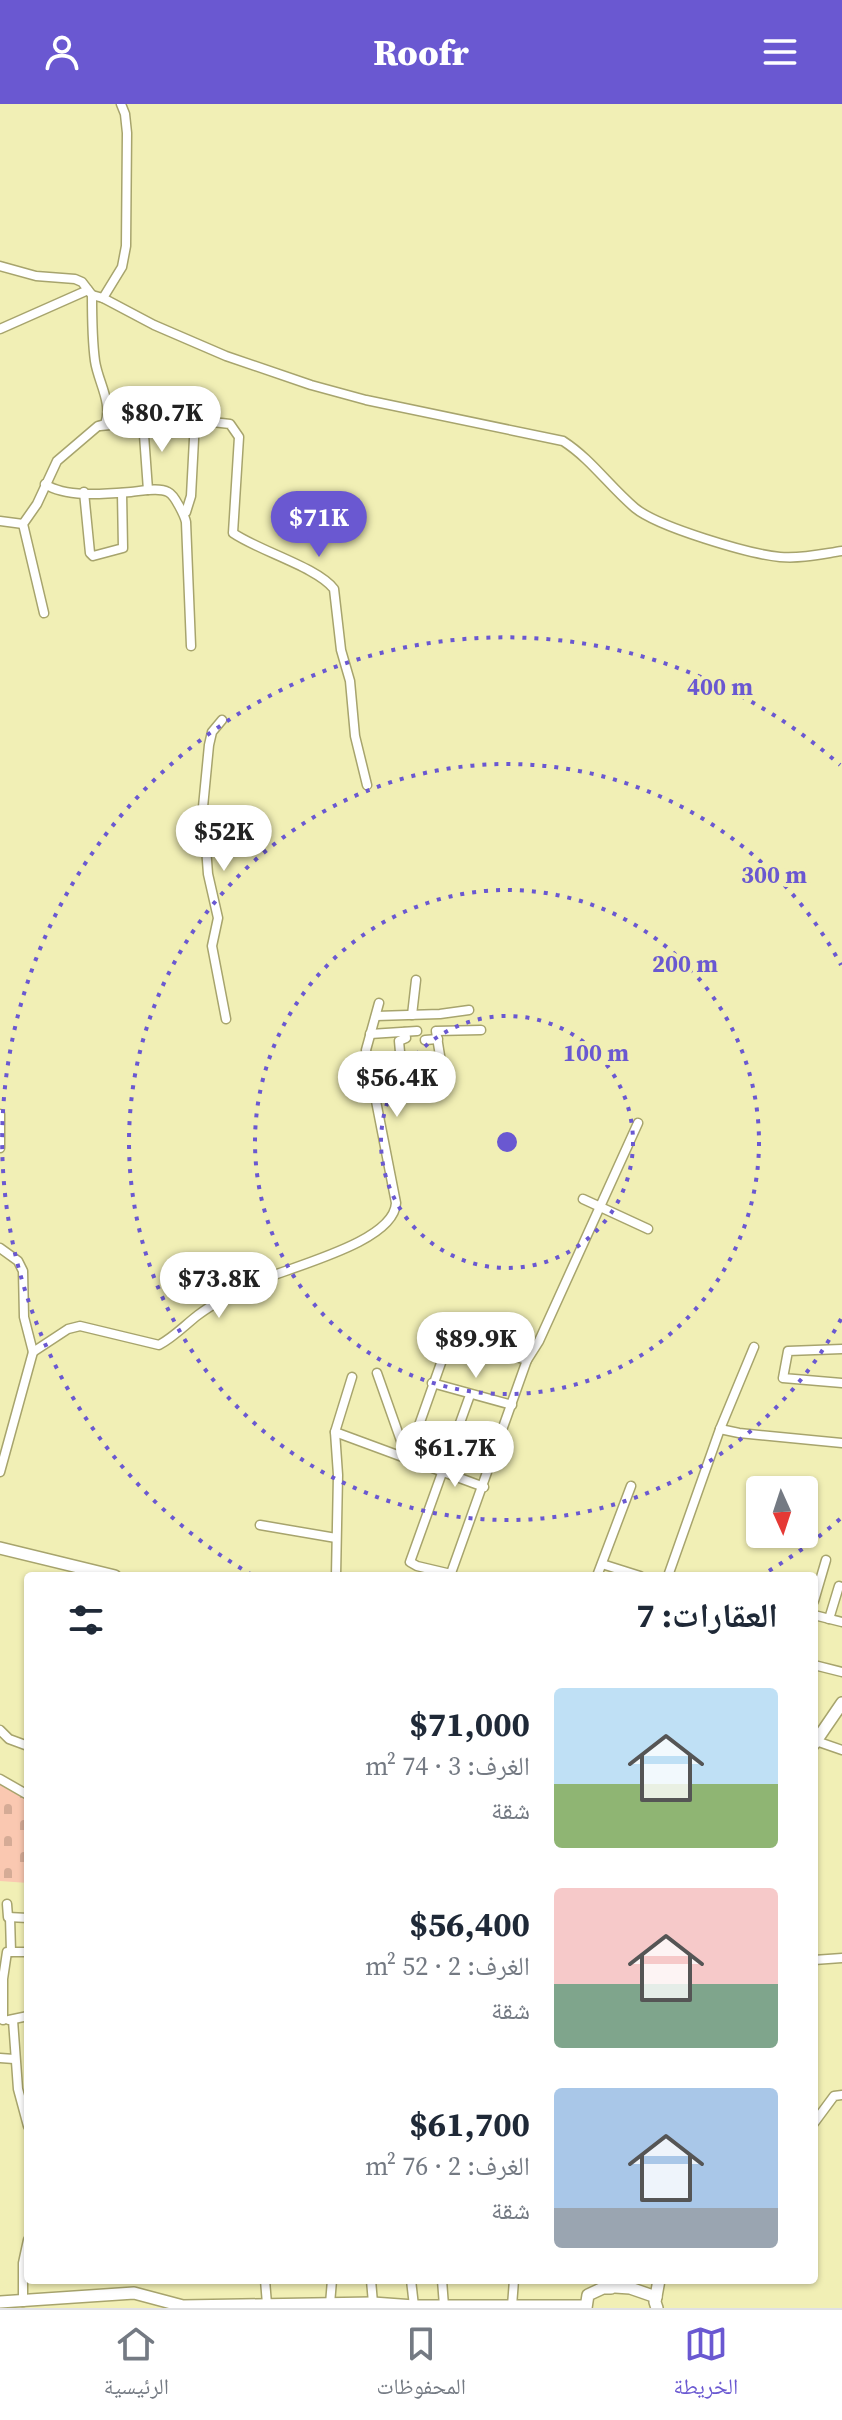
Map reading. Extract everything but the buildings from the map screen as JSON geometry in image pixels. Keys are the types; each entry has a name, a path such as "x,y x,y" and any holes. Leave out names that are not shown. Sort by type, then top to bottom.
{"street":[{"path":"103,298 122,267 126,246 127,133 121,104"},
{"path":"0,266 36,276 82,282 90,293 96,366 109,412 105,424 98,426 62,455 23,524 44,613"},
{"path":"0,329 90,293 226,356 311,385 366,400 563,441 587,457 635,507 656,521 748,551 781,557 842,551"},
{"path":"98,426 177,420 190,424 195,420 230,424 239,437 233,533 312,573 334,589 341,650 350,681 355,736 367,785"},
{"path":"183,511 185,514 190,504 195,420"},
{"path":"143,421 148,490"},
{"path":"45,484 60,491 168,492 183,511 186,522 191,646"},
{"path":"84,492 86,527 93,556 123,548 122,493"},
{"path":"0,521 23,524"},
{"path":"222,720 212,732 203,807 208,874 218,918 212,946 226,1019"},
{"path":"412,1015 416,980"},
{"path":"33,1352 68,1329 80,1326 159,1345 197,1316 244,1287 329,1256 390,1221 396,1203 366,1050 379,1003"},
{"path":"376,1016 469,1010"},
{"path":"442,1068 436,1031 481,1030"},
{"path":"370,1034 417,1031"},
{"path":"402,1074 399,1041 406,1038 405,1032"},
{"path":"425,1040 438,1039"},
{"path":"0,1114 0,1148"},
{"path":"452,1572 527,1360 638,1123"},
{"path":"583,1199 648,1229"},
{"path":"0,1248 18,1261 23,1271 24,1317 33,1352 0,1472"},
{"path":"407,1459 447,1346 460,1342 527,1360"},
{"path":"669,1572 720,1429 754,1347"},
{"path":"842,1349 788,1351 783,1378 842,1383"},
{"path":"377,1373 407,1459"},
{"path":"336,1572 338,1475 335,1432 352,1377"},
{"path":"432,1383 512,1405"},
{"path":"440,1572 410,1562 470,1395"},
{"path":"720,1429 842,1443"},
{"path":"335,1432 445,1470 484,1487"},
{"path":"599,1572 631,1486"},
{"path":"260,1525 336,1538"},
{"path":"0,1548 99,1572"},
{"path":"818,1587 826,1560"},
{"path":"602,1564 627,1572"},
{"path":"829,1619 839,1586"},
{"path":"818,1616 842,1622"},
{"path":"818,1666 842,1672"},
{"path":"818,1739 842,1703"},
{"path":"0,1730 9,1739 24,1745"},
{"path":"818,1744 842,1750"},
{"path":"0,1779 24,1793"},
{"path":"7,1904 11,1952"},
{"path":"10,1917 24,1918"},
{"path":"24,1952 7,1952 3,1979 5,2020 24,2111"},
{"path":"818,1960 842,1958"},
{"path":"0,2058 14,2059"},
{"path":"818,2118 834,2096 842,2095"},
{"path":"23,2302 24,2284"},
{"path":"265,2284 267,2304"},
{"path":"330,2304 332,2284"},
{"path":"371,2284 373,2303"},
{"path":"411,2284 414,2306"},
{"path":"443,2284 447,2307"},
{"path":"512,2306 514,2284"},
{"path":"0,2302 134,2293 183,2306 354,2306 373,2303 447,2307 585,2307 588,2295 608,2286 630,2288 656,2304 658,2284"},
{"path":"134,2293 138,2308"}],"green space":[{"path":"0,1784 24,1799 24,1883 0,1881"}]}
